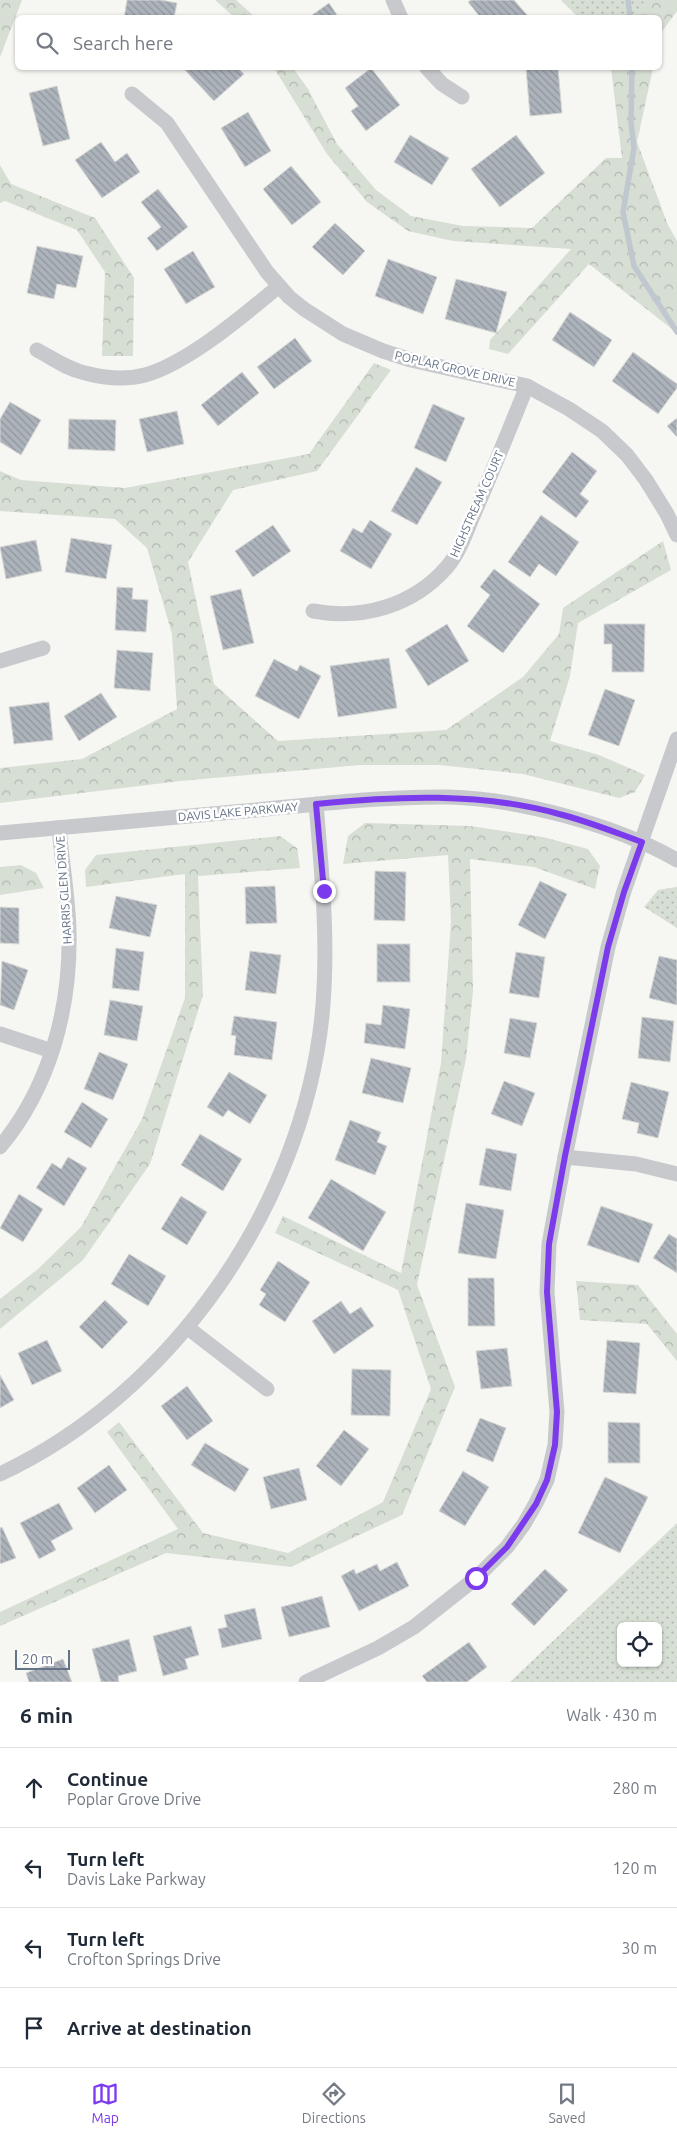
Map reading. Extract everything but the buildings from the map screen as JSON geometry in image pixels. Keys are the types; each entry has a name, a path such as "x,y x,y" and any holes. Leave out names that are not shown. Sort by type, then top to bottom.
{"street":[{"path":"393,0 400,15"},
{"path":"429,70 442,84 462,97"},
{"name":"POPLAR GROVE DRIVE","path":"132,94 167,123 279,286 289,297 343,334 383,351 411,360 527,386 569,409 602,431 627,455 646,480 667,514 677,535"},
{"path":"37,350 83,373 124,378 144,375 167,367 192,351 241,317 279,286"},
{"name":"HIGHSTREAM COURT","path":"313,611 336,615 372,611 392,605 410,598 427,586 448,566 459,548 527,386"},
{"path":"0,661 43,648"},
{"path":"306,1682 378,1648 414,1627 476,1578 507,1547 536,1504 547,1480 555,1445 557,1412 547,1292 549,1244 608,947 624,892 677,739"},
{"name":"DAVIS LAKE PARKWAY","path":"0,833 371,799 450,797 558,813 642,842 677,860"},
{"path":"0,1474 20,1465 60,1441 104,1409 161,1358 188,1328 223,1280 244,1246 267,1201 287,1155 312,1072 322,1017 326,946 316,804"},
{"name":"HARRIS GLEN DRIVE","path":"0,1148 40,1083 52,1051 63,1010 68,973 69,929 59,828"},
{"path":"0,1034 52,1051"},
{"path":"565,1156 636,1164 677,1174"},
{"path":"188,1328 267,1389"}],"green space":[{"path":"0,0 22,0 15,15 0,57"},
{"path":"215,0 236,0 253,15 232,15"},
{"path":"561,0 646,0 635,15 576,15"},
{"path":"646,0 677,0 677,11 662,31 662,15 635,15"},
{"path":"275,70 294,70 308,89 337,144 376,190 411,216 463,226 532,228 606,158 622,158 611,70 653,70 637,142 668,225 677,241 677,333 589,264 508,354 489,349 490,340 571,249 453,241 408,231 367,202 327,154"},
{"path":"0,165 11,184 95,218 134,278 133,356 102,356 105,272 77,230 5,201 0,203"},
{"path":"374,363 391,370 317,471 233,490 188,562 214,684 278,741 446,730 523,677 559,634 563,608 663,541 671,570 578,623 570,676 550,741 599,755 645,775 635,792 619,798 523,774 439,765 360,765 180,781 0,803 0,768 82,759 177,709 172,634 147,548 115,519 0,511 0,471 21,480 125,488 309,454"},
{"path":"365,823 470,826 543,837 588,849 600,866 595,889 534,867 470,859 473,991 466,1059 417,1285 455,1387 402,1515 291,1567 166,1553 0,1626 0,1612 178,1529 107,1432 119,1422 203,1533 288,1553 383,1502 431,1389 398,1290 275,1233 283,1216 401,1273 441,1063 451,922 448,855 343,864 348,836"},
{"path":"280,836 297,848 300,868 198,876 203,995 150,1164 83,1260 0,1329 0,1299 38,1269 81,1227 142,1119 185,998 185,874 86,887 85,870 96,855"},
{"path":"21,865 36,873 44,888 0,895 0,867"},
{"path":"676,887 677,928 644,907 658,890"},
{"path":"576,1281 638,1285 677,1334 677,1361 647,1324 580,1320"},
{"path":"677,1523 677,1682 510,1682"}],"waterway":[{"path":"628,0 630,15"},
{"path":"632,70 631,122 634,148 623,212 634,266 677,332"}],"route":[{"path":"324,891 316,804 371,799 450,797 558,813 642,842 624,892 608,947 549,1244 547,1292 557,1412 555,1445 547,1480 536,1504 507,1547 476,1578"}]}
